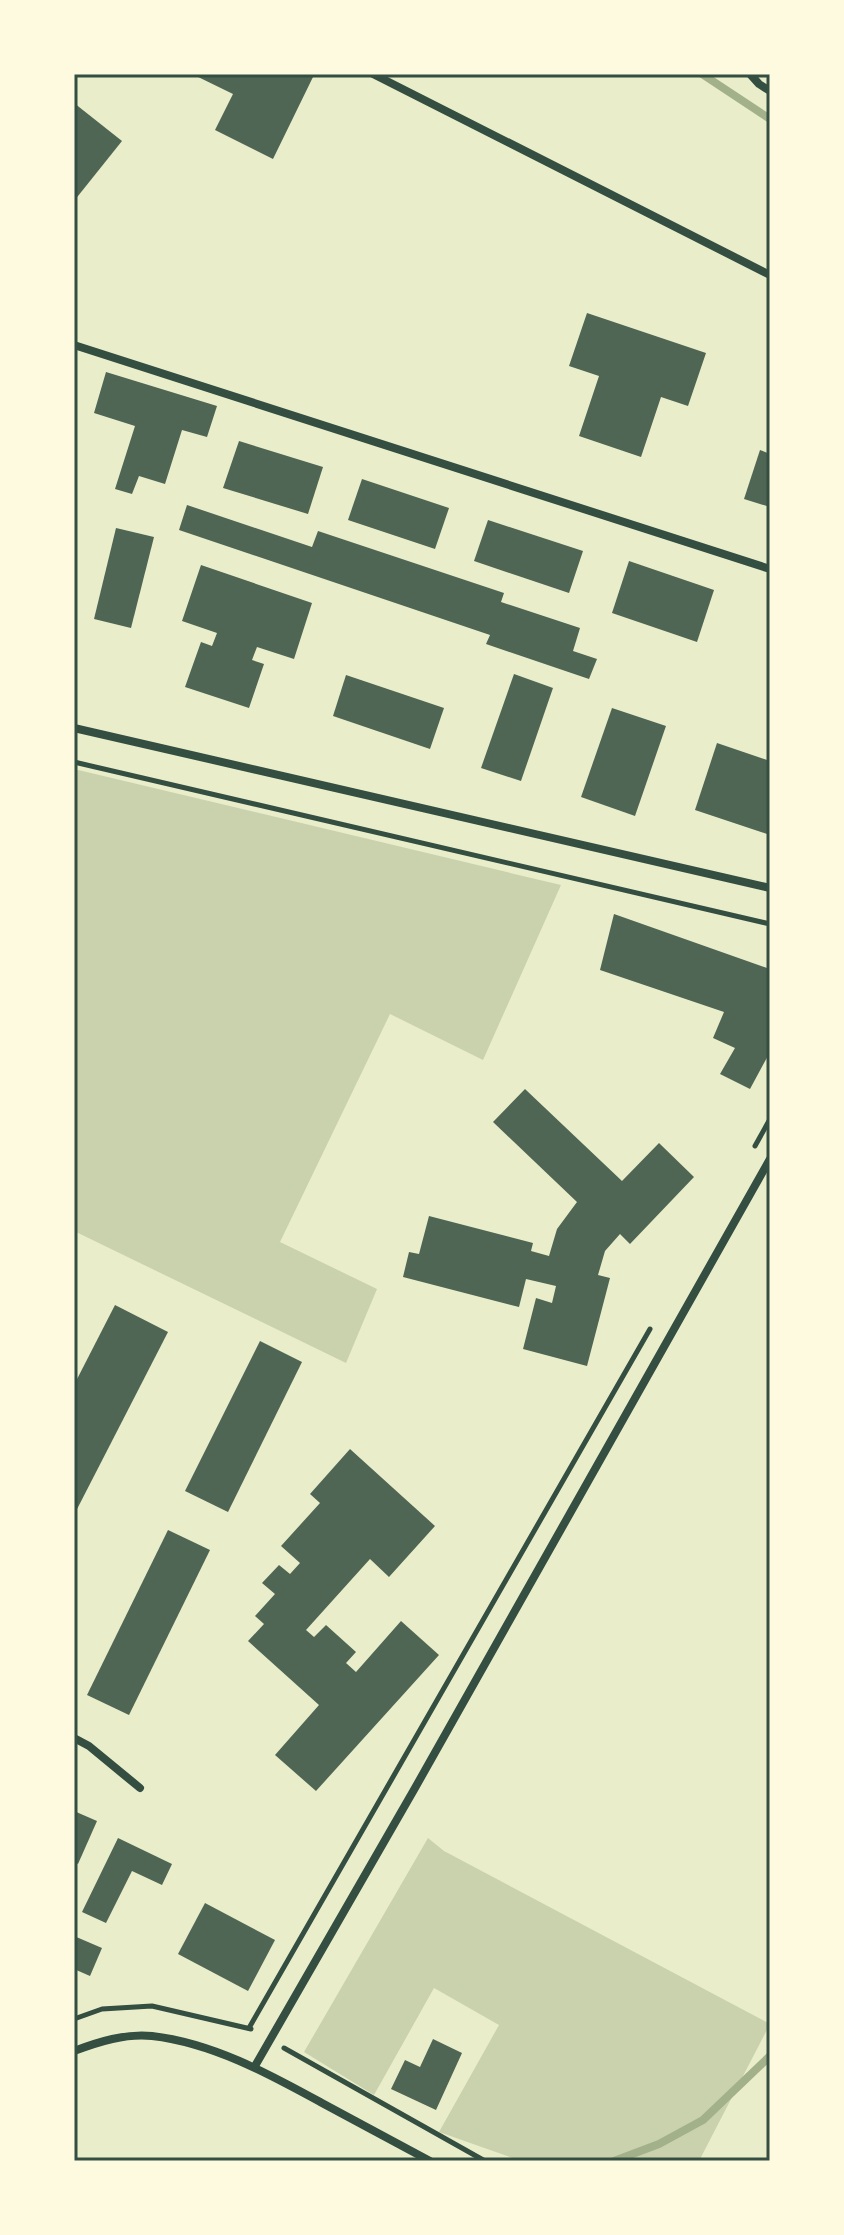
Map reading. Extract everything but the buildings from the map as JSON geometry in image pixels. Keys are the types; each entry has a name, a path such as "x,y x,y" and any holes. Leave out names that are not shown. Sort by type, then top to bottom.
{"street":[{"path":"373,74 770,275"},
{"path":"750,74 770,91"},
{"path":"74,345 770,569"},
{"path":"74,728 770,888"},
{"path":"255,2066 770,1159"},
{"path":"74,1738 89,1746 140,1788"},
{"path":"74,2051 102,2041 136,2036 189,2043 255,2066 430,2161"}],"path":[{"path":"74,762 770,924"},
{"path":"754,1147 770,1119"},
{"path":"249,2028 653,1324"}],"green space":[{"path":"74,769 561,885 483,1060 390,1014 280,1242 377,1289 346,1363 74,1231"},
{"path":"428,1838 444,1851 770,2024 699,2161 521,2161 439,2132 499,2025 434,1988 374,2095 304,2052"}],"waterway":[{"path":"702,74 770,119"},
{"path":"614,2161 659,2144 703,2120 770,2056"}]}
